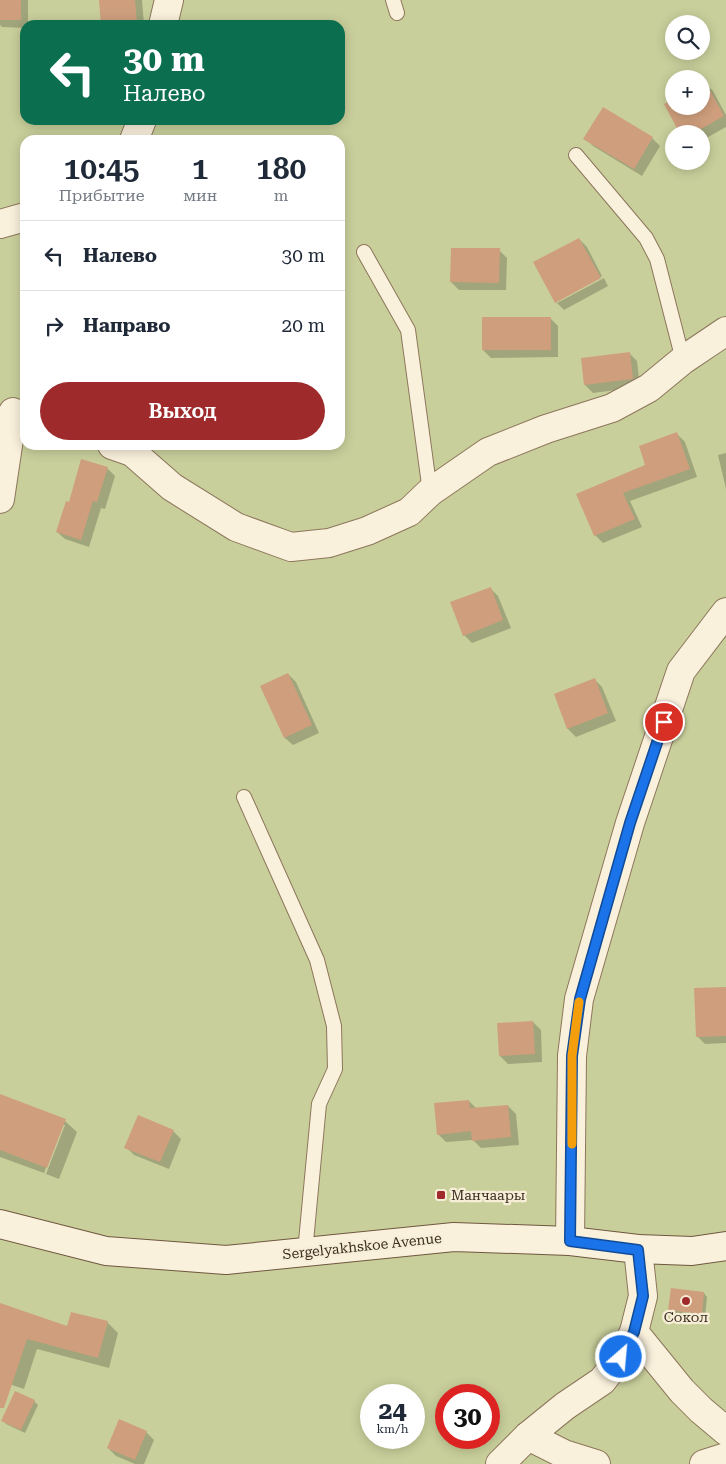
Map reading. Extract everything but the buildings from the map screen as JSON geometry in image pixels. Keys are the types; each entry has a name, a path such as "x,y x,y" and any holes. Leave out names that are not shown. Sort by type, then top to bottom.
{"street":[{"path":"164,20 169,0"},
{"path":"0,224 20,218"},
{"path":"126,450 132,452 172,487 236,527 291,547 329,543 367,531 409,512 430,492 488,452 546,429 612,408 649,388 683,360 726,332"},
{"path":"0,500 13,412"},
{"path":"570,1241 572,1056 580,999 630,823 681,671 726,612"},
{"name":"Sergelyakhskoe Avenue","path":"0,1224 106,1251 226,1260 454,1237 570,1241 638,1250 692,1251 726,1246"},
{"path":"500,1464 528,1436 565,1406 602,1381 621,1357 634,1332 643,1296 638,1250"},
{"path":"634,1332 682,1391 726,1431"},
{"path":"528,1436 564,1454 596,1464"},
{"path":"704,1464 726,1457"}],"lane":[{"path":"576,155 646,238 656,259 683,360"},
{"path":"364,252 408,330 430,492"},
{"path":"244,797 317,960 334,1026 335,1069 319,1104 305,1252"}],"green space":[{"path":"0,0 726,0 726,1464 0,1464"}],"slow traffic":[{"path":"572,1144 572,1056 579,1002"}],"place":[{"name":"Манчаары","path":"441,1195"},
{"name":"Сокол","path":"686,1301"}],"route":[{"path":"621,1357 634,1332 643,1296 638,1250 570,1241 572,1056 580,999 630,823 664,722"}]}
